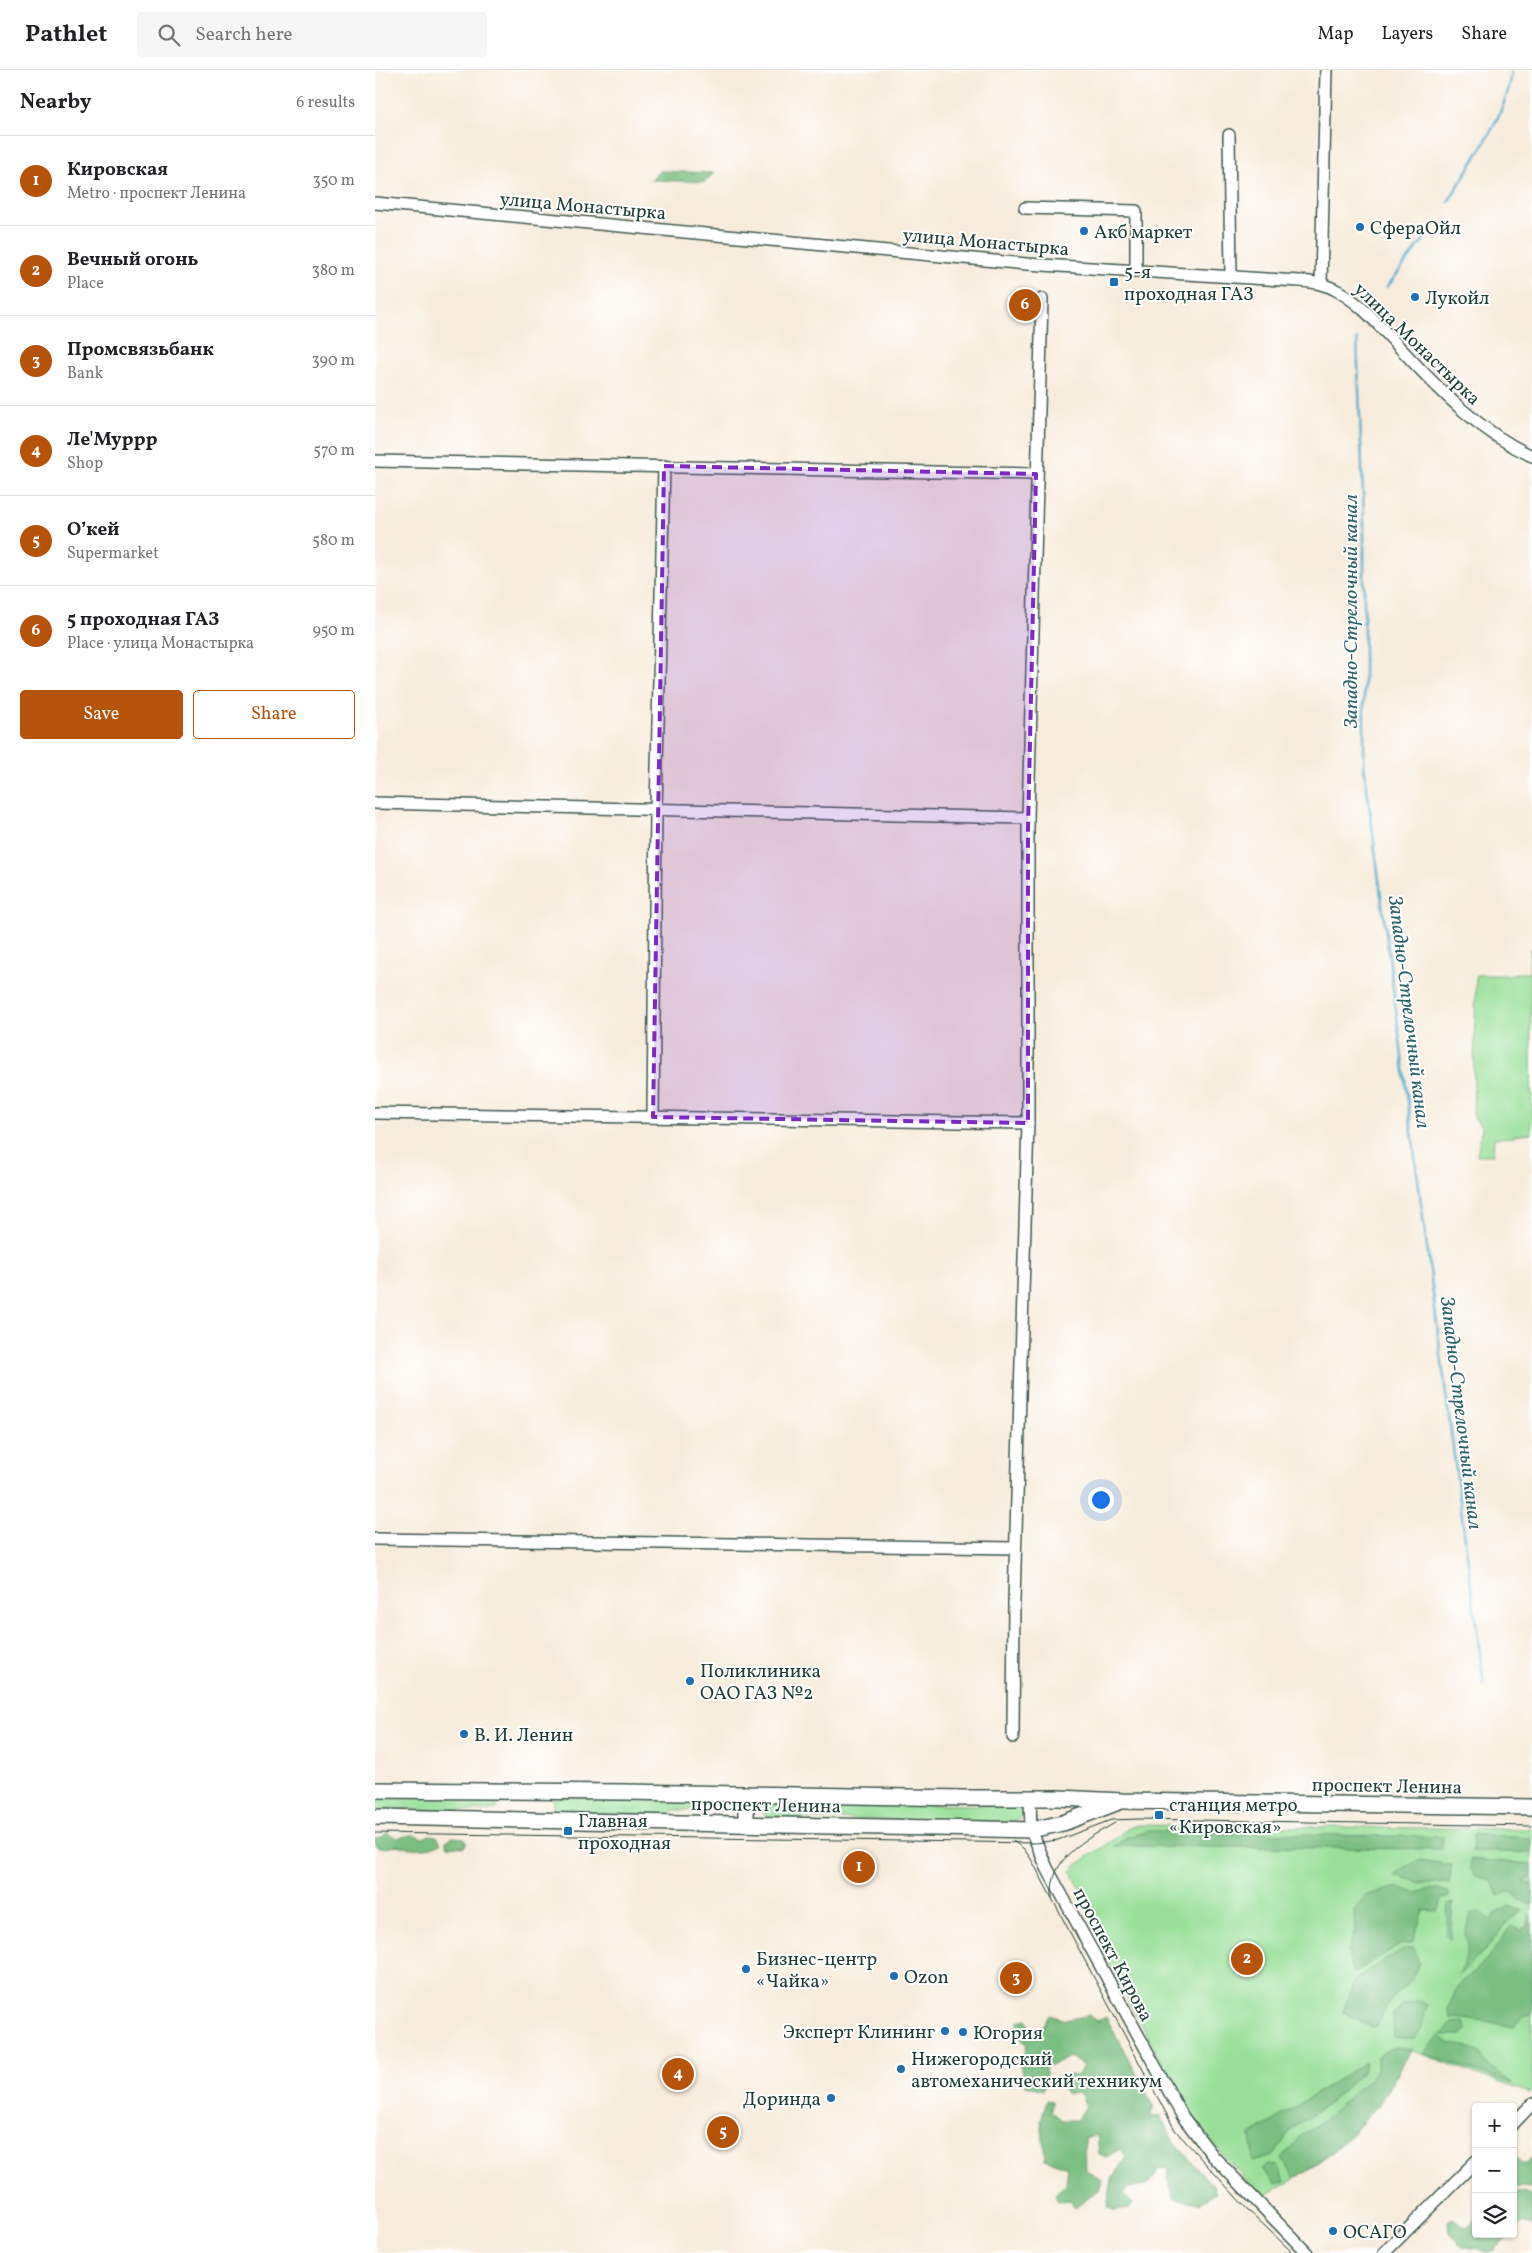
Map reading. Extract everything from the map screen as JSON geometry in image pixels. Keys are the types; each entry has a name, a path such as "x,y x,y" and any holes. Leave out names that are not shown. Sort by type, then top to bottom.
{"main road":[{"name":"проспект Ленина","path":"375,1790 1030,1798 1532,1807"},
{"path":"518,1819 522,1791"},
{"path":"746,1794 746,1823"},
{"name":"проспект Ленина","path":"375,1817 1031,1830 1063,1823 1122,1801"}],"street":[{"path":"1321,284 1326,70"},
{"path":"1229,134 1231,277"},
{"name":"улица Монастырка","path":"375,203 1027,264 1321,284 1345,296 1374,320 1430,380 1467,415 1500,439 1532,456"},
{"path":"1025,208 1136,211 1135,271"},
{"path":"1013,1737 1015,1548 1028,1123 1028,818 1042,299"},
{"path":"375,461 1036,474"},
{"path":"653,1117 656,810 664,466"},
{"path":"375,803 1028,818"},
{"path":"375,1113 1028,1123"},
{"path":"375,1539 1015,1548"},
{"name":"проспект Кирова","path":"1030,1798 1031,1830 1047,1868 1183,2117 1213,2156 1307,2253"},
{"path":"1517,2120 1532,2104"},
{"path":"1384,2253 1472,2165"}],"highlighted area":[{"path":"664,466 1036,474 1028,830 1028,1123 653,1117"}],"green space":[{"path":"660,171 714,173 705,182 650,180"},
{"path":"1530,948 1532,1133 1514,1135 1514,1137 1494,1138 1493,1155 1477,1155 1482,1128 1473,1116 1476,975 1530,973"},
{"path":"375,1793 458,1795 470,1802 495,1803 498,1807 491,1811 375,1809"},
{"path":"553,1797 732,1800 735,1805 732,1810 674,1810 669,1815 553,1813"},
{"path":"769,1804 1021,1805 1023,1814 1020,1820 1001,1822 770,1818 763,1813 763,1807"},
{"path":"1138,1825 1532,1829 1532,2090 1529,2093 1410,2050 1388,2088 1350,2137 1323,2160 1293,2180 1262,2197 1213,2144 1192,2117 1107,1961 1114,1956 1071,1871 1126,1830"},
{"path":"1150,1831 1443,1837 1442,1849 1114,1846 1127,1837"},
{"path":"387,1832 398,1838 412,1835 423,1838 430,1835 437,1836 441,1843 431,1847 420,1848 398,1845 384,1848 375,1845 375,1838 382,1837"},
{"path":"1473,1834 1532,1838 1532,1853 1472,1851"},
{"path":"452,1837 464,1838 467,1842 464,1847 448,1846 445,1842"},
{"path":"1470,1859 1532,1864 1532,1877 1524,1882 1532,1885 1532,1904 1520,1900 1512,1891 1498,1896 1495,1886 1491,1881 1475,1876 1471,1870"},
{"path":"1420,1860 1452,1865 1449,1883 1421,1883 1394,1875"},
{"path":"1398,1887 1415,1893 1431,1889 1449,1892 1449,1897 1442,1898 1437,1911 1423,1910 1412,1944 1398,1945 1354,1973 1347,1952 1355,1931 1354,1910 1367,1895"},
{"path":"1453,1902 1450,1940 1446,1936 1448,1904"},
{"path":"1509,1906 1522,1911 1508,1921 1486,1949 1458,1976 1467,1950 1468,1945 1465,1934 1471,1913 1480,1912 1492,1921 1494,1914"},
{"path":"1529,1916 1532,1917 1532,2014 1522,2016 1514,2027 1479,2020 1451,2018 1448,2009 1457,1987 1487,1960 1511,1926 1520,1930 1528,1927"},
{"path":"1414,1948 1419,1963 1411,1981 1393,1997 1375,2028 1343,2012 1356,1979 1403,1949"},
{"path":"1419,2000 1427,2006 1421,2029 1415,2038 1394,2039 1393,2014 1403,2005"},
{"path":"1050,2015 1065,2020 1089,2015 1097,2021 1106,2017 1154,2106 1150,2115 1160,2116 1174,2142 1213,2186 1216,2193 1200,2203 1175,2199 1167,2180 1169,2168 1158,2169 1148,2184 1129,2188 1124,2194 1133,2203 1129,2209 1114,2211 1107,2207 1112,2179 1126,2157 1121,2149 1106,2157 1099,2154 1097,2135 1085,2139 1086,2171 1102,2180 1099,2190 1075,2208 1071,2200 1058,2201 1055,2194 1066,2183 1068,2167 1045,2159 1041,2120 1047,2100 1052,2101 1051,2111 1062,2120 1077,2120 1086,2106 1080,2093 1067,2094 1057,2083 1069,2074 1077,2076 1083,2066 1070,2057 1045,2067 1047,2081 1043,2090 1026,2085 1020,2066 1027,2045 1017,2035 1018,2022 1027,2020 1031,2030 1041,2030"},
{"path":"1463,2022 1467,2030 1462,2035 1441,2035 1450,2023"},
{"path":"1439,2036 1451,2044 1467,2045 1481,2053 1486,2064 1513,2084 1423,2053"},
{"path":"1391,2048 1412,2049 1378,2106 1333,2151 1295,2179 1282,2158 1300,2136 1321,2122 1370,2078 1377,2069 1377,2056"},
{"path":"1365,2062 1363,2072 1329,2103 1291,2130 1273,2156 1253,2162 1251,2135"},
{"path":"1532,2157 1532,2188 1517,2187 1517,2158 1523,2165"},
{"path":"1269,2164 1278,2165 1284,2181 1275,2184 1262,2169"},
{"path":"1523,2192 1532,2197 1532,2227 1523,2222 1517,2227 1517,2193"},
{"path":"1452,2218 1467,2227 1472,2222 1472,2238 1506,2238 1494,2250 1486,2253 1480,2249 1462,2247 1449,2233 1448,2221"}],"waterway":[{"name":"Западно-Стрелочный канал","path":"1448,202 1496,121 1504,103 1512,70"},
{"name":"Западно-Стрелочный канал","path":"1387,287 1431,230"},
{"name":"Западно-Стрелочный канал","path":"1357,339 1364,520 1364,765 1484,1685"}],"tram line":[{"path":"375,1833 1036,1843 1058,1840 1111,1820 1139,1819 1532,1826"},
{"path":"1052,1898 1056,1871 1071,1851 1115,1823"},
{"path":"1013,1841 1024,1849 1031,1859 1175,2130 1246,2208 1293,2253"}],"place":[{"name":"СфераОйл","path":"1360,227"},
{"name":"Акб маркет","path":"1084,231"},
{"name":"5-я проходная ГАЗ","path":"1114,282"},
{"name":"Лукойл","path":"1415,297"},
{"name":"5 проходная ГАЗ","path":"1025,305"},
{"name":"Поликлиника ОАО ГАЗ №2","path":"690,1681"},
{"name":"В. И. Ленин","path":"464,1734"},
{"name":"станция метро «Кировская»","path":"1159,1815"},
{"name":"Главная проходная","path":"568,1831"},
{"name":"Кировская","path":"859,1867"},
{"name":"Вечный огонь","path":"1247,1959"},
{"name":"Бизнес-центр «Чайка»","path":"746,1969"},
{"name":"Ozon","path":"894,1976"},
{"name":"Промсвязьбанк","path":"1016,1978"},
{"name":"Эксперт Клининг","path":"945,2031"},
{"name":"Югория","path":"963,2032"},
{"name":"Нижегородский автомеханический техникум","path":"901,2069"},
{"name":"Ле'Муррр","path":"678,2074"},
{"name":"Доринда","path":"831,2098"},
{"name":"О’кей","path":"723,2132"},
{"name":"ОСАГО","path":"1333,2231"}]}
